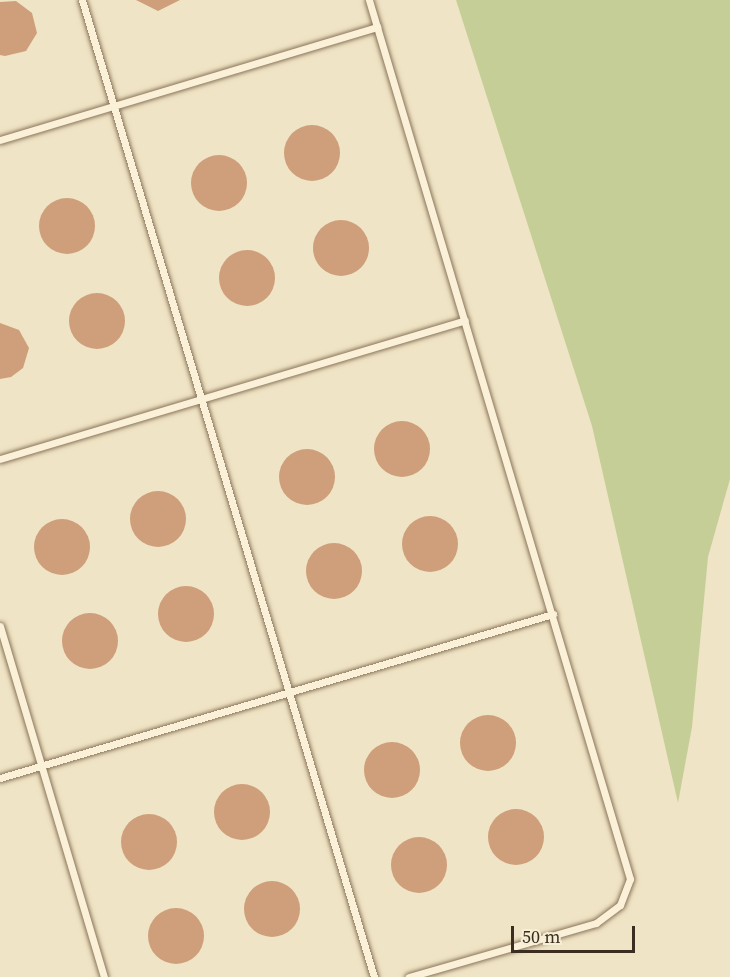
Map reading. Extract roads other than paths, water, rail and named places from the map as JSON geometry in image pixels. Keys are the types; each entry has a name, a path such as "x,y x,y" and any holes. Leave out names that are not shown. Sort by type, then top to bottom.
{"lane":[{"path":"81,0 374,977"},
{"path":"369,0 629,866 627,891 620,905 596,923 409,977"},
{"path":"0,140 377,27"},
{"path":"0,459 465,320"},
{"path":"0,778 553,614"},
{"path":"0,626 104,977"}]}
